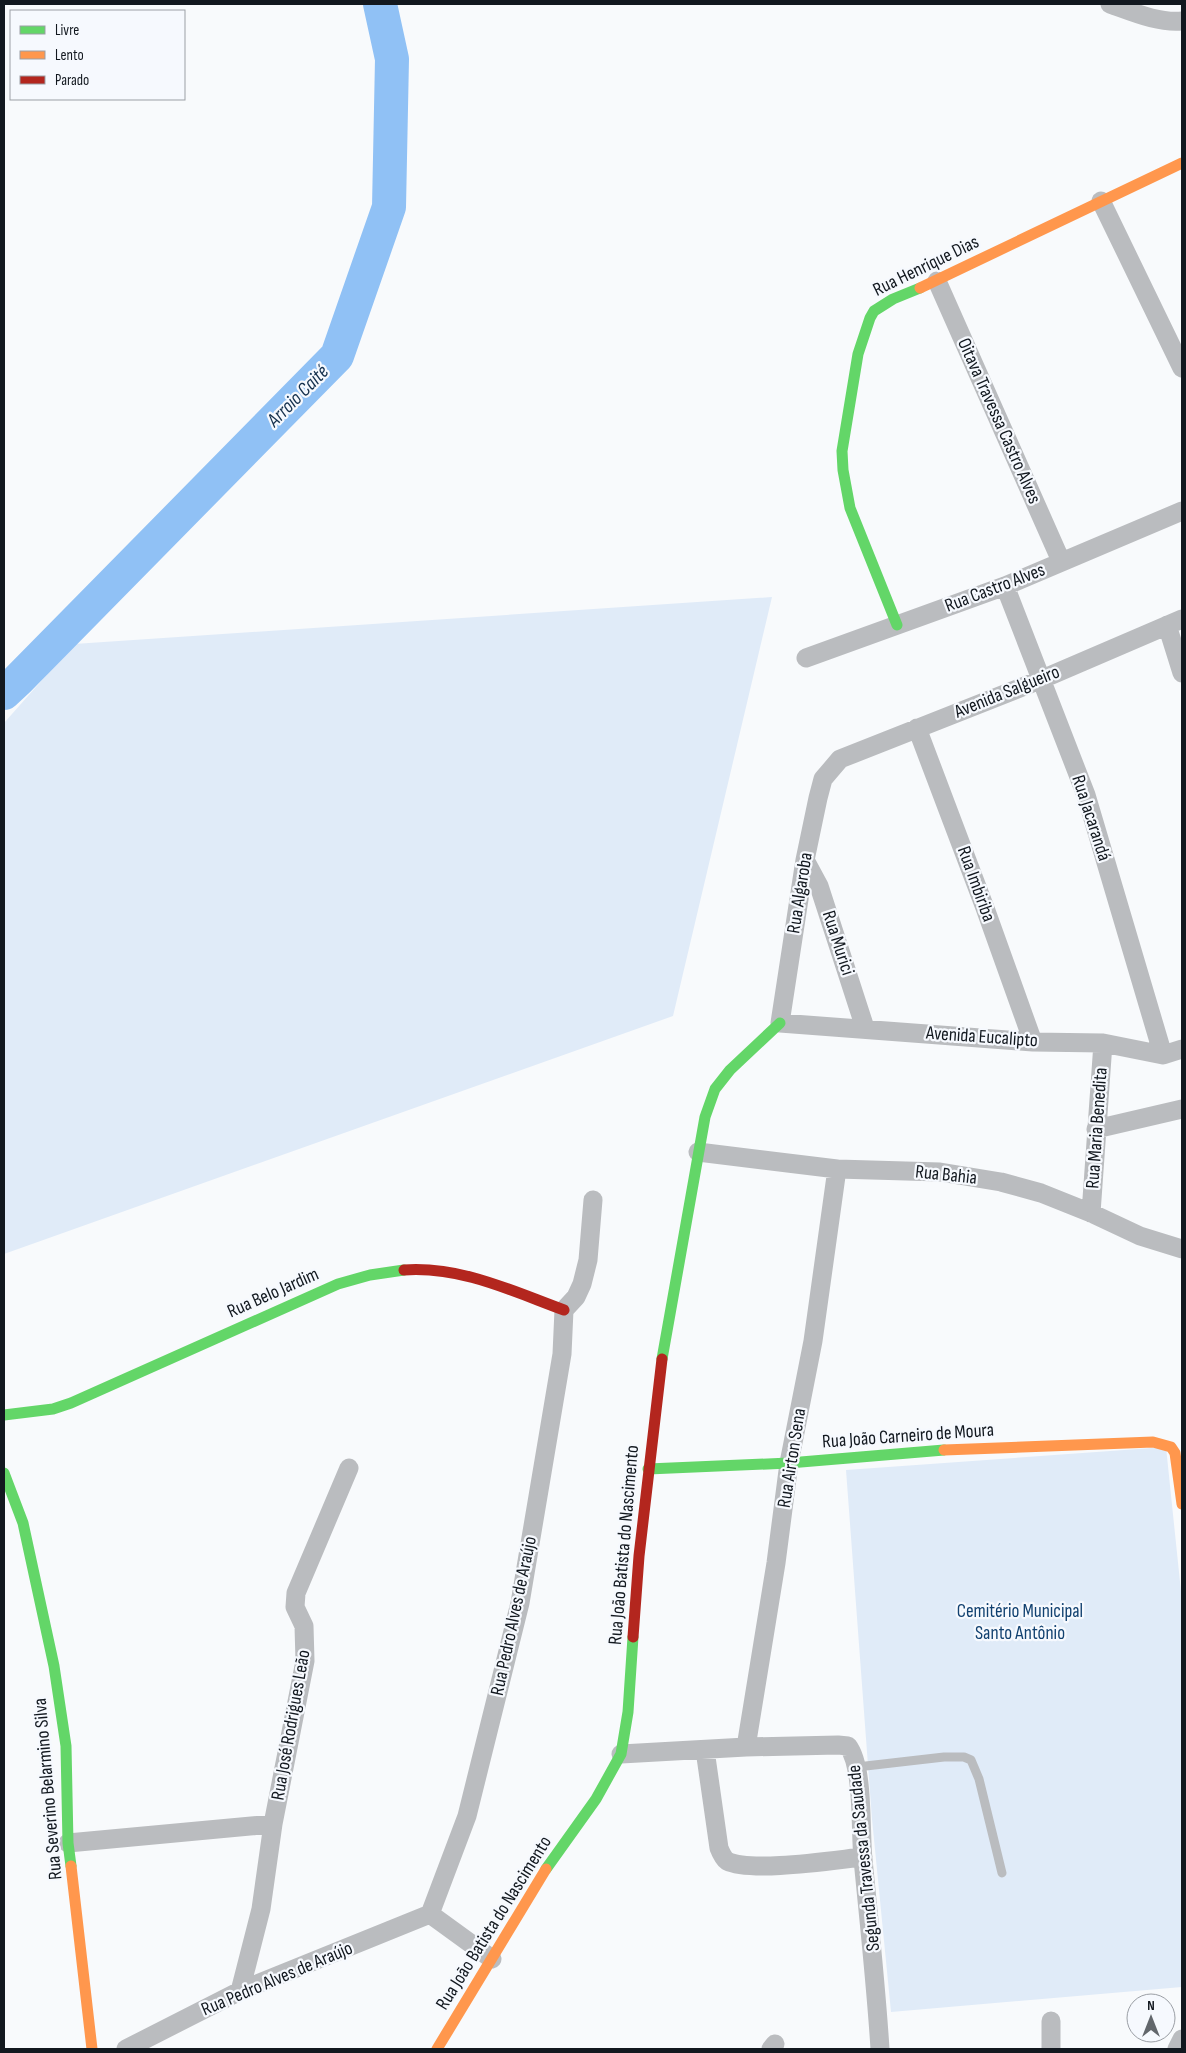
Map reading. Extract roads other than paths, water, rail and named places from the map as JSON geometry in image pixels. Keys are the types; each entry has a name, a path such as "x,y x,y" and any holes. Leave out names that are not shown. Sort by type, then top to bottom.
{"street":[{"path":"1110,4 1143,16 1169,22 1182,21"},
{"name":"Rua Henrique Dias","path":"897,625 850,508 845,490 842,450 858,354 874,311 893,299 936,281 1182,163"},
{"path":"1101,201 1182,368"},
{"name":"Oitava Travessa Castro Alves","path":"936,281 1061,562"},
{"name":"Rua Castro Alves","path":"806,658 1005,586 1182,512"},
{"name":"Rua Jacarandá","path":"1005,586 1086,795 1163,1055"},
{"path":"1175,622 1182,673"},
{"name":"Avenida Salgueiro","path":"833,766 840,759 1040,680 1175,622"},
{"name":"Rua Imbiriba","path":"917,728 1033,1042"},
{"name":"Rua Algaroba","path":"780,1023 805,860 823,778 833,766"},
{"name":"Rua Murici","path":"805,860 819,886 866,1028"},
{"name":"Avenida Eucalipto","path":"780,1023 1033,1042 1103,1043 1163,1055 1182,1049"},
{"name":"Rua João Batista do Nascimento","path":"437,2049 550,1863 596,1799 621,1754 628,1712 648,1469 659,1374 705,1117 715,1089 730,1070 780,1023"},
{"name":"Rua Maria Benedita","path":"1091,1213 1103,1043"},
{"path":"1096,1129 1182,1109"},
{"name":"Rua Bahia","path":"698,1152 837,1168 940,1172 1000,1182 1041,1193 1091,1213 1140,1236 1182,1249"},
{"name":"Rua Airton Sena","path":"746,1747 776,1562 789,1463 813,1341 837,1168"},
{"path":"564,1310 576,1298 582,1284 588,1260 594,1200"},
{"name":"Rua Belo Jardim","path":"4,1415 53,1409 71,1403 338,1284 377,1272 425,1269 465,1275 564,1310"},
{"name":"Rua Pedro Alves de Araújo","path":"126,2049 240,1991 430,1914 467,1816 520,1602 562,1354 564,1310"},
{"name":"Rua João Carneiro de Moura","path":"648,1469 789,1463 934,1450 1153,1442 1171,1447 1176,1459 1182,1504"},
{"name":"Rua José Rodrigues Leão","path":"240,1991 261,1909 273,1824 305,1661 304,1626 295,1607 296,1593 349,1468"},
{"name":"Rua Severino Belarmino Silva","path":"4,1473 23,1523 54,1666 66,1746 68,1843 92,2049"},
{"name":"Segunda Travessa da Saudade","path":"621,1754 844,1744 851,1749 857,1768 880,2049"},
{"path":"705,1750 719,1848 726,1860 735,1863 776,1865 863,1857"},
{"path":"68,1843 273,1824"},
{"path":"430,1914 492,1959"},
{"path":"1051,2021 1051,2049"},
{"path":"1177,2049 1182,2039"}],"lane":[{"path":"857,1768 944,1757 964,1757 971,1760 979,1779 1002,1873"}],"waterway":[{"name":"Arroio Caité","path":"4,693 337,356 389,207 392,59 380,4"}],"park label":[{"name":"Cemitério Municipal Santo Antônio","path":"1020,1622"}]}
